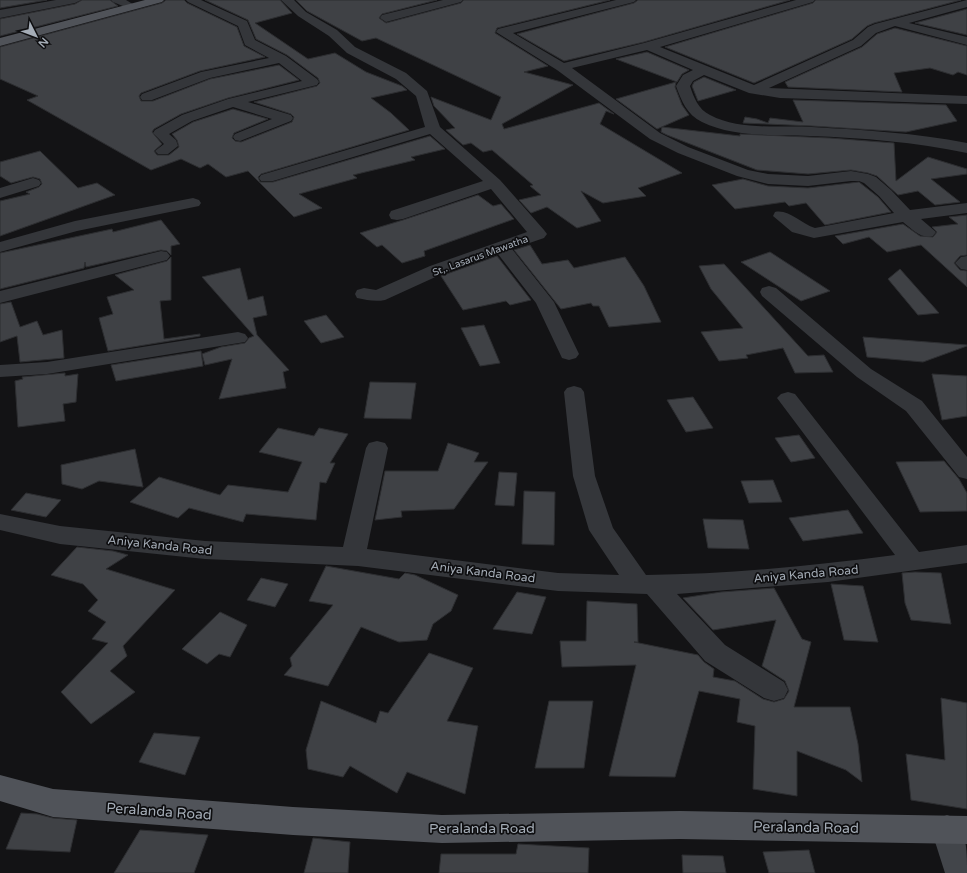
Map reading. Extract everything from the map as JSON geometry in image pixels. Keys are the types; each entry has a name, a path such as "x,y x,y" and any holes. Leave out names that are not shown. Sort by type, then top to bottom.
{"main road":[{"path":"0,42 130,6 158,0"},
{"name":"Peralanda Road","path":"0,788 53,803 293,821 442,829 680,825 957,830"}],"street":[{"path":"0,14 75,0"},
{"path":"117,0 130,6"},
{"path":"163,151 171,146 172,143 160,133 187,118 233,102 312,82 281,60 249,42 242,24 192,0"},
{"path":"267,178 433,129 422,94 401,76 351,50 333,33 302,14 287,0"},
{"path":"386,18 457,0"},
{"path":"630,0 502,32 562,67 655,136 690,153 742,173 768,179 808,181 851,176 862,177 870,180 885,192 906,216 927,232"},
{"path":"562,67 648,46 809,0"},
{"path":"754,90 857,43 879,26 965,5"},
{"path":"895,23 967,41"},
{"path":"648,46 754,90 780,94 967,100"},
{"path":"147,96 206,75 281,60"},
{"path":"703,70 688,78 683,86 687,98 692,109 705,119 726,127 829,132 936,141 967,148"},
{"path":"233,102 286,118 240,137"},
{"name":"St,. Lasarus Mawatha","path":"364,294 378,296 436,270 502,248 538,234 494,183 433,129"},
{"path":"0,193 33,183"},
{"path":"397,215 494,183"},
{"path":"0,246 76,226 193,203"},
{"path":"781,216 798,228 814,233 906,216 967,208"},
{"path":"502,248 545,302 569,354"},
{"path":"0,297 161,256"},
{"path":"967,260 964,263 967,265"},
{"path":"769,292 864,373 914,406 967,472"},
{"path":"0,371 48,368 238,338"},
{"path":"574,392 584,476 601,530 646,585 715,653 774,690"},
{"path":"788,398 914,561"},
{"path":"353,556 377,448"},
{"name":"Aniya Kanda Road","path":"0,522 60,535 205,550 353,556 558,582 646,585 688,584 828,573 967,554"},
{"path":"957,830 961,873"}],"building":[{"path":"0,0 47,0 0,8"},
{"path":"82,0 110,0 118,6 0,36 0,19 75,4"},
{"path":"166,0 184,0 187,3 237,27 244,46 265,57 200,71 141,93 139,96 141,101 153,101 210,79 279,65 299,80 228,98 181,114 154,129 152,132 162,144 154,151 157,155 169,155 179,147 177,140 172,134 193,122 233,109 268,119 234,133 232,138 235,141 241,142 292,122 294,117 291,114 254,102 317,86 320,83 318,78 287,55 256,39 248,20 205,0 280,0 292,13 255,23 308,59 335,53 366,72 402,86 407,90 371,98 391,113 409,130 261,174 258,177 260,182 273,182 430,136 445,149 411,157 415,160 353,175 357,178 299,194 322,208 294,217 248,171 226,177 208,164 200,168 181,159 151,170 27,100 38,96 0,79 0,47 162,3"},
{"path":"296,0 437,0 382,14 379,18 386,23 461,3 464,0 610,0 497,28 495,33 548,66 524,72 573,85 502,124 504,129 599,103 614,114 606,111 600,124 682,173 638,188 646,196 603,203 581,191 601,221 577,228 547,207 531,213 519,200 541,195 530,186 533,185 492,150 483,152 471,143 463,145 446,130 455,128 434,106 431,97 491,120 501,97 376,38 362,41 307,11"},
{"path":"638,0 790,0 644,42 564,61 517,34 634,3"},
{"path":"816,0 961,0 874,23 867,26 852,39 754,83 665,47 813,3"},
{"path":"967,9 967,35 915,23"},
{"path":"895,28 967,46 967,75 958,72 953,75 930,68 894,73 902,92 788,87 785,82 862,47 877,34"},
{"path":"647,52 689,70 682,74 677,82 616,59"},
{"path":"704,77 736,90 698,101 692,86 694,82"},
{"path":"676,82 675,87 682,105 689,115 657,129 616,99"},
{"path":"793,100 946,105 957,121 906,132 743,123 745,117 768,123 770,118 803,122"},
{"path":"662,127 740,136 740,134 830,138 894,143 896,181 928,157 967,169 967,174 931,179 960,202 935,205 918,191 898,195 877,176 868,173 851,170 808,174 757,170 667,135 661,132"},
{"path":"40,151 78,188 97,183 115,195 0,236 0,201 30,194 26,192 39,187 42,184 40,179 33,177 11,183 0,176 0,162"},
{"path":"743,179 768,186 808,188 859,182 878,197 891,212 825,225 806,203 789,206 785,202 735,209 712,185"},
{"path":"478,195 493,206 501,204 514,219 424,251 425,256 402,263 382,245 377,247 360,233 403,220"},
{"path":"967,215 967,255 960,256 954,263 960,270 967,271 967,287 921,245 887,252 869,237 843,244 835,236 903,224 920,236 933,237 937,232 932,227 958,224 949,217"},
{"path":"161,220 180,244 171,246 171,255 167,251 161,250 86,267 85,262 84,268 0,289 0,253 112,229 113,232"},
{"path":"530,245 542,264 568,260 574,268 625,257 644,286 661,322 609,327 599,306 593,306 591,303 561,309 514,250"},
{"path":"770,252 830,291 801,301 741,262"},
{"path":"497,256 531,300 510,305 506,301 463,310 441,276"},
{"path":"171,257 171,300 160,301 164,339 200,334 200,336 108,351 99,318 113,314 107,297 134,290 115,275 167,261"},
{"path":"724,264 808,356 824,355 833,372 795,373 783,348 746,355 748,358 719,361 701,332 743,328 711,289 699,266"},
{"path":"240,268 248,300 263,296 267,315 253,318 257,335 289,370 283,372 286,388 219,399 232,359 205,365 202,354 221,347 245,343 249,338 254,336 202,277"},
{"path":"900,269 939,313 918,315 888,279"},
{"path":"11,302 20,327 37,321 43,335 62,330 64,358 20,362 17,336 0,342 0,304"},
{"path":"326,315 344,337 321,343 304,321"},
{"path":"484,325 500,363 480,366 461,328"},
{"path":"863,337 967,346 923,362 867,357"},
{"path":"201,351 203,366 116,381 111,365"},
{"path":"65,373 65,376 78,374 76,402 63,404 65,421 18,427 15,381 23,379 22,377"},
{"path":"932,374 967,376 967,416 942,420"},
{"path":"370,382 416,383 411,419 364,418"},
{"path":"693,397 713,428 686,432 667,400"},
{"path":"278,428 314,436 319,428 348,434 330,463 335,463 326,483 320,482 316,520 246,514 243,522 189,508 178,518 130,502 159,477 220,495 228,485 288,492 302,462 259,452"},
{"path":"799,435 815,458 791,462 775,438"},
{"path":"448,443 479,453 474,462 488,462 454,509 401,511 402,517 375,520 385,471 438,471"},
{"path":"135,449 143,487 99,481 82,489 62,484 61,465"},
{"path":"944,461 959,479 967,493 967,511 920,512 896,462"},
{"path":"499,472 517,473 514,506 495,505"},
{"path":"773,480 782,502 749,503 741,481"},
{"path":"524,491 555,492 554,545 522,544"},
{"path":"26,493 61,500 46,517 11,510"},
{"path":"848,510 863,533 803,541 789,518"},
{"path":"703,519 743,520 749,549 708,548"},
{"path":"77,547 113,551 128,555 106,569 175,590 123,646 127,656 110,671 135,692 91,724 61,692 108,643 92,639 106,622 88,611 98,600 83,584 51,575"},
{"path":"326,566 399,579 405,573 415,575 458,595 451,611 433,624 427,640 399,642 361,627 328,686 284,675 292,666 290,658 333,605 309,601"},
{"path":"902,573 941,573 951,624 911,620 905,603"},
{"path":"261,578 288,584 275,607 247,600"},
{"path":"831,584 863,586 878,642 844,640"},
{"path":"774,588 802,639 811,642 794,707 850,707 858,744 862,782 846,770 797,751 797,796 753,789 755,726 737,722 740,699 699,691 675,777 609,776 636,665 562,667 560,641 586,641 587,601 637,604 638,642 634,642 698,655 704,662 714,669 713,677 735,681 763,699 774,702 784,699 789,691 785,681 762,666 776,620 713,630 683,598 721,592"},
{"path":"517,592 546,597 532,634 493,629"},
{"path":"220,612 247,625 230,657 219,654 207,664 182,649"},
{"path":"429,653 473,668 447,721 478,726 465,794 407,772 397,793 350,766 343,777 308,769 306,750 321,701 376,723 380,711 388,713"},
{"path":"941,698 967,703 967,809 911,800 906,754 945,760"},
{"path":"549,701 593,701 584,768 535,768"},
{"path":"154,733 200,737 185,775 139,762"},
{"path":"21,813 77,820 70,852 6,849"},
{"path":"140,830 208,835 194,873 114,873"},
{"path":"313,838 350,842 348,873 304,873"},
{"path":"518,844 589,848 588,873 439,873 441,854 516,854"},
{"path":"809,850 815,873 769,873 763,852"},
{"path":"682,855 723,856 726,873 683,873"}]}
